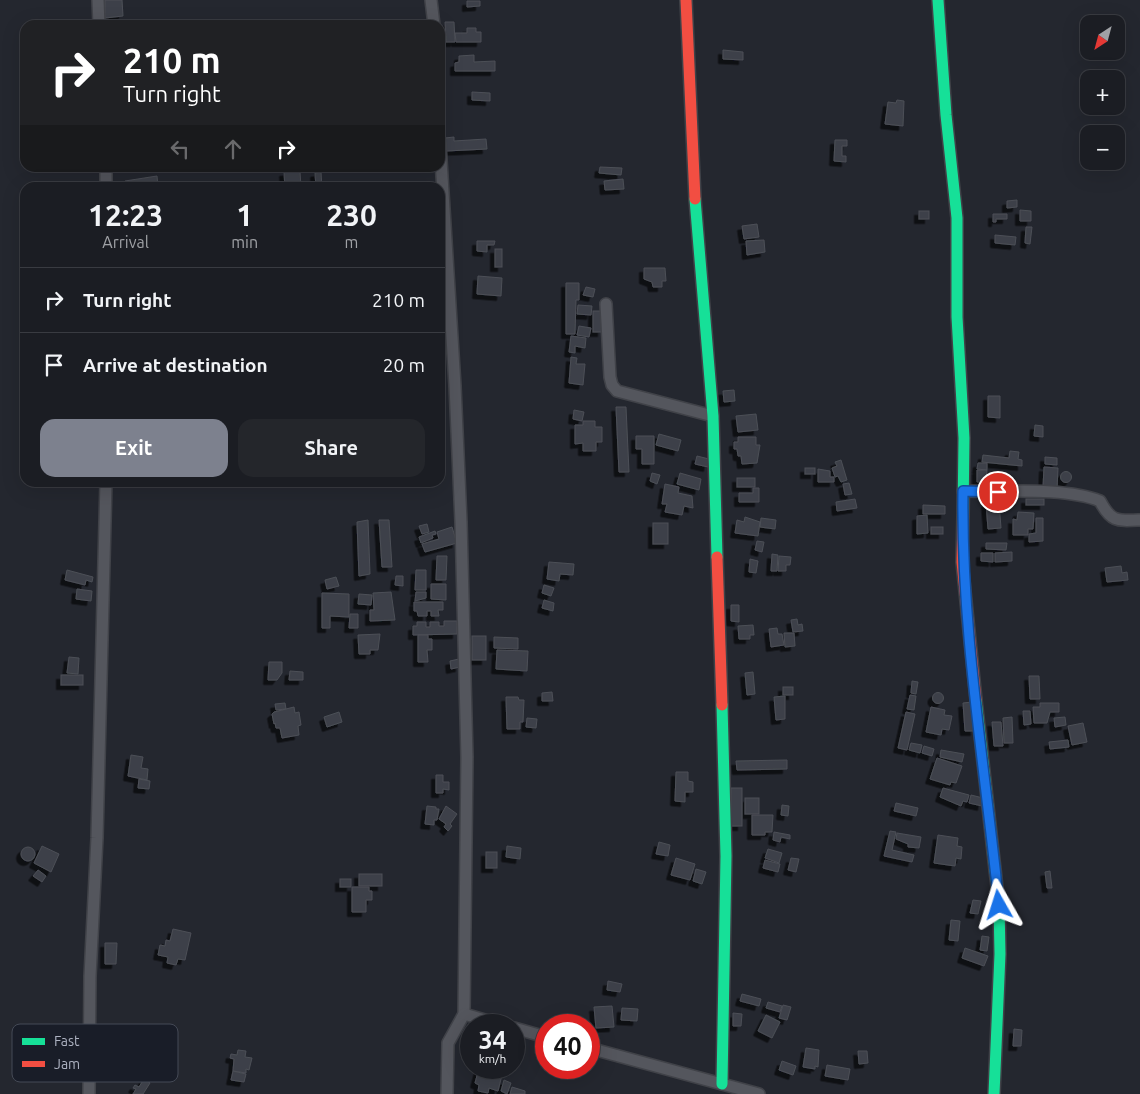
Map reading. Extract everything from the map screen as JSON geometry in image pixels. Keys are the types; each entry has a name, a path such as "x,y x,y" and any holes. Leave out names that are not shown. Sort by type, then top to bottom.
{"street":[{"path":"98,0 99,20"},
{"path":"431,0 433,20"},
{"path":"686,0 694,196 713,416 726,856 722,1084"},
{"path":"938,0 946,114 957,218 957,317 964,438 962,562 972,669 999,905 1000,954 994,1094"},
{"path":"445,220 456,386 467,757 464,1014"},
{"path":"606,304 612,386 617,391 713,416"},
{"path":"90,1024 90,976 97,838 106,487"},
{"path":"963,491 1052,493 1093,498 1100,501 1107,514 1113,519 1140,520"},
{"path":"447,1094 448,1043 460,1021"},
{"path":"600,1051 759,1094"}],"building":[{"path":"105,0 122,0 123,16 105,18"},
{"path":"467,1 480,1 480,6 467,7"},
{"path":"445,22 454,22 455,42 446,42"},
{"path":"467,28 476,28 476,32 481,32 481,42 456,42 455,33 467,33"},
{"path":"723,50 743,52 743,60 723,59"},
{"path":"474,55 474,62 495,61 495,71 455,71 455,63 459,62 459,56"},
{"path":"472,92 490,93 490,101 472,100"},
{"path":"897,100 904,101 903,126 885,124 888,102 896,103"},
{"path":"454,137 454,141 486,139 487,149 446,151 445,138"},
{"path":"835,140 847,140 847,146 842,146 842,156 846,156 846,162 834,161"},
{"path":"600,167 622,168 621,175 599,173"},
{"path":"284,172 300,172 301,182 285,182"},
{"path":"321,172 322,182 316,182 315,173"},
{"path":"157,176 158,182 125,182"},
{"path":"623,179 624,189 605,190 604,181"},
{"path":"1017,200 1017,207 1007,208 1007,201"},
{"path":"1020,210 1031,211 1031,221 1020,221"},
{"path":"919,211 929,211 929,219 919,219"},
{"path":"993,214 1007,214 1007,219 996,219 996,222 993,222"},
{"path":"757,224 759,237 744,239 742,226"},
{"path":"1026,227 1032,227 1030,244 1025,243"},
{"path":"995,235 1016,237 1015,245 995,243"},
{"path":"764,240 765,252 747,255 746,241"},
{"path":"477,241 495,241 494,245 487,245 487,252 477,251"},
{"path":"495,249 502,249 502,267 495,267"},
{"path":"644,268 665,268 666,281 662,281 662,287 653,287 652,282 644,279"},
{"path":"478,276 502,278 501,296 477,294"},
{"path":"566,283 579,283 579,300 576,300 575,334 566,334"},
{"path":"586,287 595,289 593,297 583,295"},
{"path":"578,305 592,306 591,315 577,314"},
{"path":"593,311 602,311 602,332 593,332"},
{"path":"579,326 591,328 589,337 577,335"},
{"path":"571,336 586,338 585,348 575,346 575,353 569,352"},
{"path":"571,357 577,358 576,364 585,364 583,385 569,383"},
{"path":"734,390 735,401 724,402 723,391"},
{"path":"988,396 1000,396 1000,418 988,417"},
{"path":"616,407 626,407 629,472 619,472"},
{"path":"574,410 584,412 582,421 573,419"},
{"path":"756,414 758,430 738,432 736,416"},
{"path":"583,421 595,421 595,427 602,427 602,442 596,442 596,451 583,451 583,443 575,444 575,425 583,425"},
{"path":"1035,425 1043,426 1043,437 1034,436"},
{"path":"659,434 681,440 678,451 656,445"},
{"path":"636,436 654,436 654,464 642,464 642,449 636,449"},
{"path":"738,437 756,437 756,445 760,445 757,463 742,464 741,456 738,456 737,449 734,449 734,442 738,442"},
{"path":"1010,451 1019,452 1018,459 1022,460 1022,466 982,462 983,455 1009,458"},
{"path":"697,456 709,459 708,467 695,464"},
{"path":"1045,457 1057,458 1057,465 1045,464"},
{"path":"841,460 847,480 841,482 838,476 835,477 832,468 837,466 835,462"},
{"path":"978,463 987,463 987,470 977,469"},
{"path":"1044,467 1058,468 1057,489 1043,488"},
{"path":"805,468 815,468 815,474 805,474"},
{"path":"818,469 830,471 830,477 834,477 834,482 818,482"},
{"path":"977,470 987,470 986,482 977,482"},
{"path":"1066,471 1072,477 1066,483 1060,477"},
{"path":"652,473 660,475 657,484 650,481"},
{"path":"680,473 701,479 699,490 677,484"},
{"path":"737,478 755,478 755,487 737,487"},
{"path":"849,483 852,494 845,495 843,484"},
{"path":"665,484 679,487 678,493 692,496 693,508 684,506 682,515 665,512 667,504 662,504"},
{"path":"753,488 759,488 759,502 739,502 739,493 753,493"},
{"path":"855,499 857,508 837,511 836,502"},
{"path":"1026,499 1044,499 1044,505 1026,505"},
{"path":"999,502 1001,528 988,529 986,503"},
{"path":"923,505 945,506 945,514 923,514"},
{"path":"1018,512 1034,513 1033,529 1028,529 1028,535 1013,535 1013,519 1017,520"},
{"path":"927,515 928,533 917,534 917,516"},
{"path":"745,517 760,522 758,536 735,533 737,520 744,522"},
{"path":"761,518 776,520 775,529 760,527"},
{"path":"1036,518 1043,518 1043,541 1029,542 1029,534 1036,533"},
{"path":"368,520 370,574 359,576 357,522"},
{"path":"379,520 389,520 392,567 382,567"},
{"path":"653,523 668,523 668,544 653,544"},
{"path":"427,524 429,532 422,534 419,526"},
{"path":"452,527 457,543 425,552 422,544 439,539 437,532"},
{"path":"931,527 943,527 943,534 931,534"},
{"path":"435,531 436,534 432,535 433,538 421,543 419,537"},
{"path":"757,541 764,542 762,552 755,550"},
{"path":"986,543 1007,543 1006,550 986,549"},
{"path":"1012,552 1012,561 995,562 995,553"},
{"path":"981,553 993,553 993,562 981,561"},
{"path":"772,554 778,555 777,571 771,571"},
{"path":"437,556 447,556 446,580 436,580"},
{"path":"779,556 791,557 790,565 786,565 786,571 778,571"},
{"path":"750,559 758,561 756,573 749,572"},
{"path":"549,562 574,564 573,575 560,574 559,581 547,579"},
{"path":"1121,566 1122,573 1127,572 1128,580 1107,582 1105,568"},
{"path":"67,570 93,577 92,582 86,580 85,585 65,580"},
{"path":"416,570 426,570 426,590 415,590"},
{"path":"396,576 403,576 403,586 395,585"},
{"path":"336,577 339,586 327,589 325,580"},
{"path":"431,584 446,584 446,600 431,599"},
{"path":"544,585 554,588 551,596 542,593"},
{"path":"77,589 92,591 91,601 76,599"},
{"path":"391,592 395,620 370,621 370,610 374,610 373,593"},
{"path":"416,592 426,592 426,598 415,601"},
{"path":"322,593 349,594 349,617 330,616 330,628 322,628"},
{"path":"359,594 372,595 371,605 358,604"},
{"path":"544,600 554,603 553,611 542,608"},
{"path":"414,602 443,602 443,610 438,610 439,616 431,616 431,611 427,611 427,616 418,616 417,611 414,611"},
{"path":"731,605 739,605 739,622 731,621"},
{"path":"350,614 358,614 358,628 349,628"},
{"path":"797,619 798,625 802,624 803,631 793,632 791,620"},
{"path":"444,621 457,621 457,634 413,635 413,626 417,626 417,622 426,622 426,627 430,627 430,622 439,622 439,626 444,626"},
{"path":"753,625 754,635 750,635 750,639 739,639 738,626"},
{"path":"777,628 778,634 782,634 784,645 771,647 769,629"},
{"path":"784,633 794,633 795,646 785,647"},
{"path":"380,634 378,650 370,650 370,654 359,654 358,635"},
{"path":"418,635 428,635 428,639 432,639 432,650 427,650 428,662 418,662"},
{"path":"472,636 486,636 486,660 472,660"},
{"path":"494,637 518,638 518,649 494,648"},
{"path":"497,650 528,651 527,671 496,669"},
{"path":"69,657 79,658 78,674 67,673"},
{"path":"459,659 460,667 451,669 450,661"},
{"path":"269,662 282,662 282,673 277,680 268,680"},
{"path":"290,671 303,672 303,680 289,680"},
{"path":"753,672 755,694 747,695 745,673"},
{"path":"61,675 83,675 83,685 61,685"},
{"path":"1029,676 1039,676 1040,699 1030,699"},
{"path":"912,681 918,682 916,694 911,693"},
{"path":"783,687 793,687 793,695 783,695"},
{"path":"552,692 553,701 542,701 542,693"},
{"path":"936,693 940,693 943,698 942,702 936,703 933,700 933,696"},
{"path":"910,695 916,696 914,710 907,709"},
{"path":"785,696 785,719 776,720 774,697"},
{"path":"506,697 518,697 519,700 524,700 523,722 520,722 520,729 507,729"},
{"path":"972,702 975,731 965,731 963,703"},
{"path":"285,703 286,709 276,710 275,704"},
{"path":"1040,703 1059,703 1059,712 1050,712 1047,723 1034,723 1033,707 1040,707"},
{"path":"294,707 295,713 299,712 301,725 298,726 299,735 282,738 280,728 276,728 274,724 272,714"},
{"path":"931,707 945,710 944,715 952,716 949,730 942,729 941,735 926,732"},
{"path":"1023,711 1030,711 1031,724 1024,725"},
{"path":"339,712 342,722 327,727 324,717"},
{"path":"906,712 915,714 907,750 898,748"},
{"path":"1012,717 1013,743 1004,743 1003,718"},
{"path":"1065,717 1066,725 1055,727 1054,718"},
{"path":"527,718 537,719 536,728 526,727"},
{"path":"992,722 1001,722 1003,746 994,746"},
{"path":"1083,723 1087,742 1072,745 1068,726"},
{"path":"1068,740 1069,747 1050,749 1049,742"},
{"path":"911,743 922,745 920,753 909,750"},
{"path":"924,746 934,749 932,756 922,753"},
{"path":"941,750 964,754 962,762 940,757"},
{"path":"131,755 143,757 141,768 148,769 147,780 128,776"},
{"path":"937,758 962,766 956,783 951,782 950,785 930,779"},
{"path":"787,760 787,769 737,770 736,761"},
{"path":"676,772 688,772 688,781 693,782 693,792 685,792 685,802 675,801"},
{"path":"436,775 443,775 443,782 449,782 449,790 443,789 443,793 436,793"},
{"path":"139,779 150,781 149,789 138,788"},
{"path":"731,788 742,788 742,826 731,826"},
{"path":"943,788 969,795 967,802 963,801 961,806 940,797"},
{"path":"971,795 983,798 982,806 969,803"},
{"path":"745,798 759,798 759,814 745,814"},
{"path":"896,803 918,808 916,816 894,811"},
{"path":"782,805 789,806 788,816 781,815"},
{"path":"427,806 439,809 434,825 425,824"},
{"path":"446,806 457,814 450,824 452,826 448,831 444,827 446,824 439,819"},
{"path":"752,815 773,815 772,832 765,832 765,835 752,835"},
{"path":"890,831 896,832 892,850 914,855 912,862 884,856"},
{"path":"774,832 790,835 790,839 781,837 780,842 773,840"},
{"path":"897,833 921,837 919,848 908,847 908,844 896,839"},
{"path":"938,835 958,838 957,846 962,847 961,859 956,858 955,866 934,863"},
{"path":"659,842 670,845 668,856 656,854"},
{"path":"42,846 59,854 51,872 34,863"},
{"path":"507,846 521,848 520,859 506,857"},
{"path":"28,847 33,849 35,854 33,859 28,861 23,859 21,854 23,849"},
{"path":"768,849 782,853 779,863 765,858"},
{"path":"486,852 497,852 497,868 486,868"},
{"path":"676,858 695,864 690,880 671,875"},
{"path":"791,858 799,859 796,872 788,870"},
{"path":"765,860 780,864 778,872 763,868"},
{"path":"696,869 706,872 702,884 693,881"},
{"path":"38,870 46,876 42,882 33,876"},
{"path":"1050,871 1052,888 1047,888 1045,872"},
{"path":"359,874 382,874 382,886 359,886"},
{"path":"340,879 351,879 351,887 340,887"},
{"path":"352,887 369,887 369,891 372,891 372,900 366,900 366,912 352,912"},
{"path":"973,900 981,901 978,914 970,913"},
{"path":"951,920 960,921 958,941 949,940"},
{"path":"173,929 191,933 185,960 178,959 176,965 167,963 168,957 158,955 160,945 165,946 166,940 170,941"},
{"path":"982,936 989,937 987,951 980,950"},
{"path":"105,943 117,943 116,964 105,964"},
{"path":"965,948 988,956 984,966 962,958"},
{"path":"608,981 622,984 620,992 607,990"},
{"path":"742,994 761,999 759,1006 740,1001"},
{"path":"768,1002 782,1006 780,1012 766,1008"},
{"path":"783,1005 791,1007 787,1020 779,1018"},
{"path":"612,1006 614,1027 600,1028 600,1014 595,1014 594,1007"},
{"path":"622,1008 638,1009 637,1021 621,1020"},
{"path":"733,1013 742,1014 741,1026 733,1026"},
{"path":"766,1015 780,1022 772,1038 758,1031"},
{"path":"1014,1029 1022,1030 1021,1046 1013,1046"},
{"path":"806,1048 819,1050 818,1067 815,1066 815,1069 803,1067"},
{"path":"238,1050 246,1051 245,1057 252,1058 249,1070 246,1069 246,1073 233,1071 234,1059 230,1058 231,1054 237,1055"},
{"path":"858,1051 867,1051 868,1063 859,1064"},
{"path":"782,1061 796,1066 793,1075 779,1070"},
{"path":"827,1065 850,1069 848,1080 825,1076"},
{"path":"233,1071 246,1074 244,1082 231,1080"},
{"path":"476,1079 501,1079 498,1091 489,1088 488,1093 478,1091 479,1085 475,1083"},
{"path":"504,1080 511,1083 507,1094 501,1091"},
{"path":"142,1082 150,1083 143,1094 133,1094 136,1089 133,1088 135,1085 139,1087"},
{"path":"512,1087 525,1091 525,1094 510,1094"}],"traffic: fast":[{"path":"938,0 946,115 957,218 957,317 964,438 963,516"},
{"path":"695,199 713,416 717,557"},
{"path":"976,700 999,905 1000,954 994,1094"},
{"path":"722,705 726,856 722,1084"}],"traffic: jam":[{"path":"686,0 695,199"},
{"path":"963,516 962,562 976,700"},
{"path":"717,557 722,705"}],"route":[{"path":"998,492 963,491 962,562 972,669 999,905"}]}
